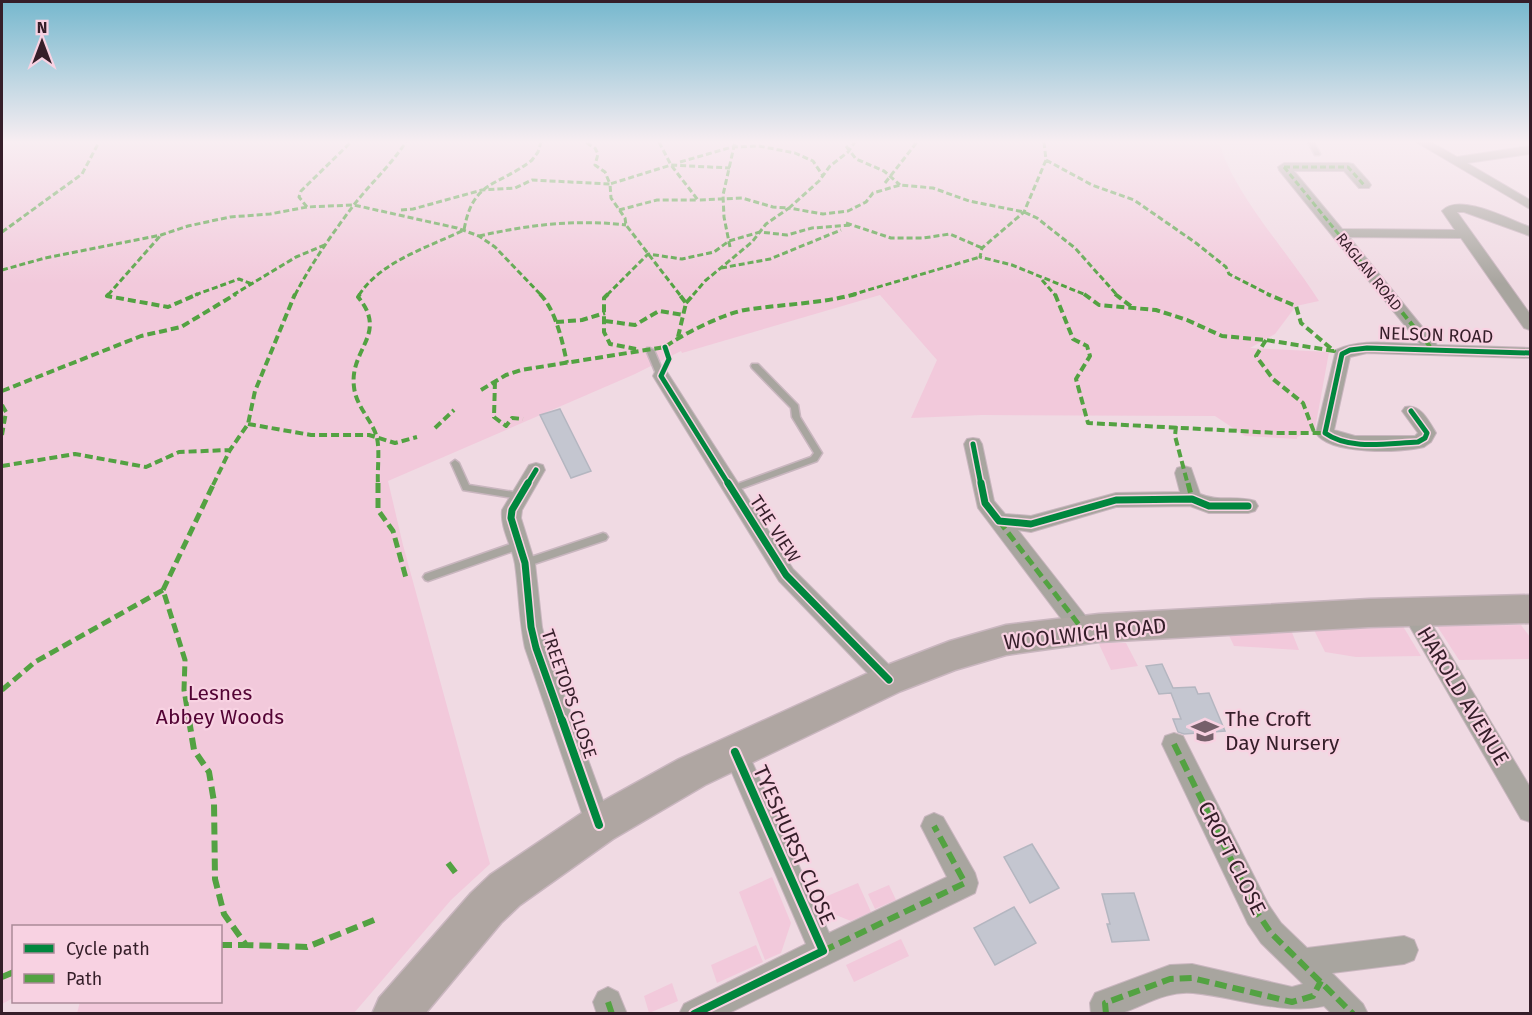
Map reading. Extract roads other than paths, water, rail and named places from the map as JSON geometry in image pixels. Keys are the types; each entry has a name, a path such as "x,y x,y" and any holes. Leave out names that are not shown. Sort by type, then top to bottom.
{"main road":[{"name":"WOOLWICH ROAD","path":"395,1014 486,908 505,890 599,825 692,772 889,680 950,656 1006,640 1083,630 1369,613 1414,614 1530,609"}],"street":[{"name":"RAGLAN ROAD","path":"1302,189 1432,349"},
{"path":"1503,189 1530,205"},
{"path":"1530,232 1457,207 1449,211 1530,325"},
{"path":"1338,233 1462,230"},
{"name":"NELSON ROAD","path":"1411,411 1428,434 1418,441 1342,442 1329,438 1325,433 1325,428 1342,354 1350,350 1367,348 1530,353"},
{"name":"THE VIEW","path":"660,376 786,575 889,680"},
{"path":"973,444 985,503 1083,630"},
{"name":"TREETOPS CLOSE","path":"536,470 512,510 511,518 522,554 531,627 536,648 599,825"},
{"path":"1184,473 1192,499"},
{"path":"999,521 1031,524 1116,500 1192,499 1209,506 1248,506"},
{"name":"HAROLD AVENUE","path":"1414,614 1530,810"},
{"name":"CROFT CLOSE","path":"1174,744 1258,915 1271,933 1353,1014"},
{"name":"TYESHURST CLOSE","path":"735,752 824,951"},
{"name":"TYESHURST CLOSE","path":"694,1014 965,883 934,826"},
{"path":"1106,1014 1105,1003 1170,979 1192,978 1292,1002 1313,996 1312,972 1404,950"}],"lane":[{"path":"650,350 660,376"},
{"path":"732,489 814,459 818,453 796,417 795,407 755,366"},
{"path":"455,463 466,488 520,496"},
{"path":"428,577 603,537"}],"place":[{"name":"The Croft Day Nursery","path":"1205,731"}],"park label":[{"name":"Lesnes Abbey Woods","path":"220,705"}]}
